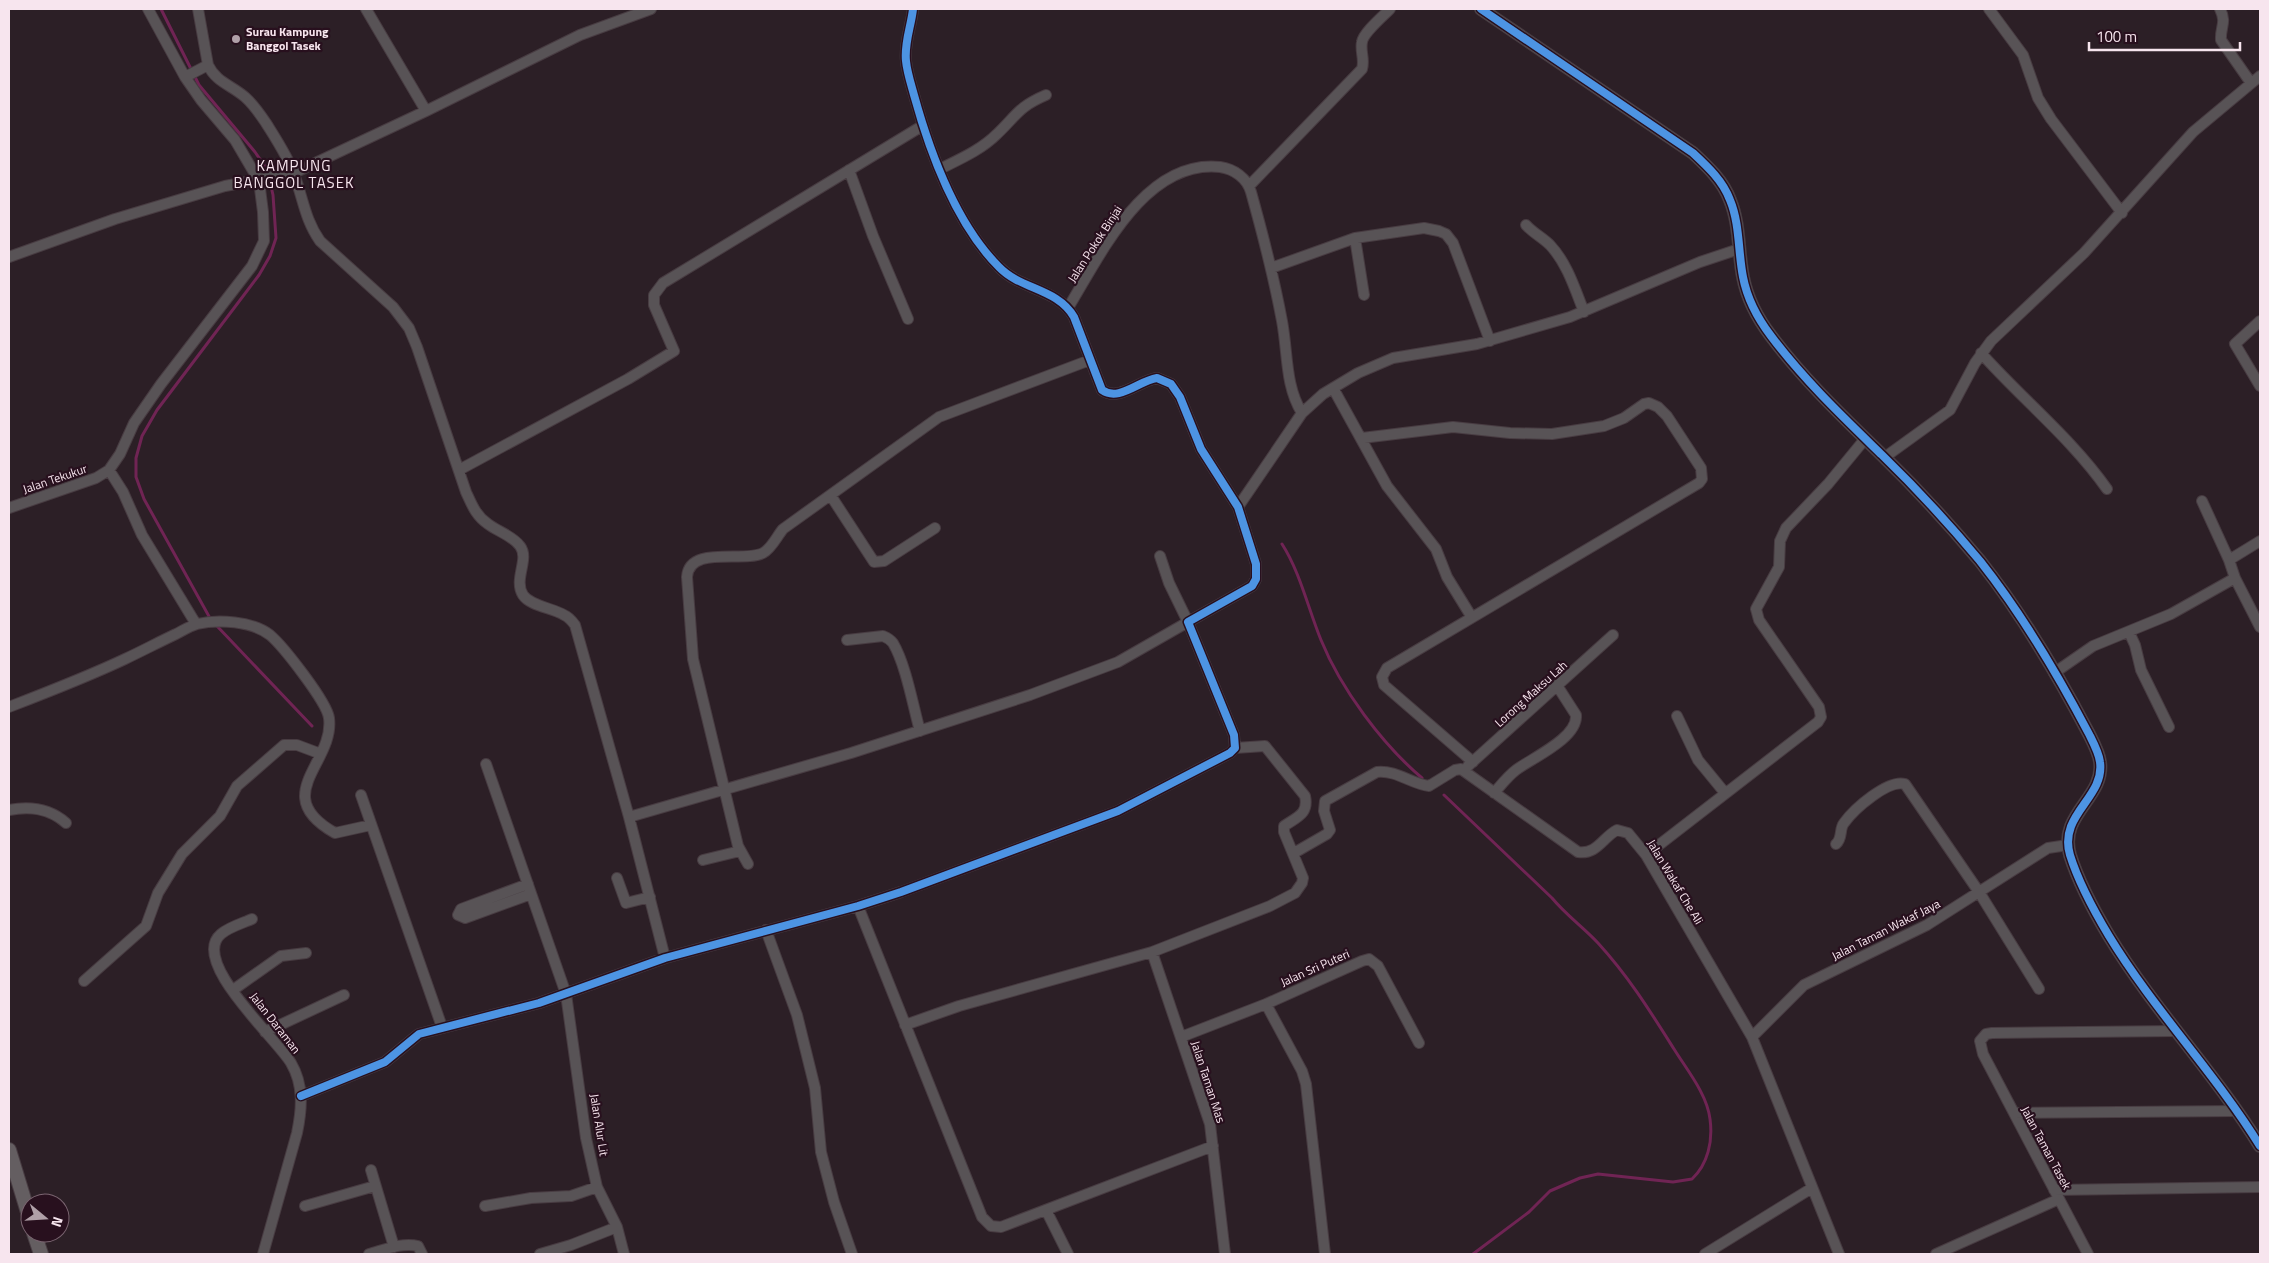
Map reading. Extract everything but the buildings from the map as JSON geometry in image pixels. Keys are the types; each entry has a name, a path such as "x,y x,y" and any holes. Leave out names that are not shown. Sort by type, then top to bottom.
{"main road":[{"path":"9,1150 22,1193"}],"street":[{"path":"148,9 201,100 235,140 260,181 265,234 262,249 252,266 155,393 134,423 120,454 108,470 123,492 142,535 196,624"},
{"path":"198,9 205,67 215,77 246,97 266,124 292,174 308,221 316,235 353,272 393,307 408,328 418,347 466,492 480,517 517,542 522,549 523,555 519,583 523,595 530,601 567,616 575,625 666,958"},
{"path":"366,9 426,111"},
{"path":"9,256 115,219 225,186 292,174 426,111 580,34 651,9"},
{"path":"629,817 724,791 920,731 1094,672 1118,662 1252,586 1256,579 1256,564 1238,508 1202,448 1180,397 1171,384 1163,378 1157,378 1119,393 1107,393 1102,390 1068,308 1054,296 1013,279 1000,268 967,226 922,126 906,64 906,41 913,9"},
{"path":"1302,414 1293,397 1285,336 1271,268 1249,186 1362,69 1365,61 1362,46 1364,36 1390,9"},
{"path":"1481,9 1693,153 1708,167 1730,199 1735,217 1743,279 1748,296 1762,323 1813,386 1885,457 1980,562 2019,615 2089,736 2100,762 2098,782 2069,828 2068,845 2081,884 2096,914 2124,961 2259,1141"},
{"path":"1989,9 2023,55 2038,98 2051,119 2122,212"},
{"path":"2220,9 2225,24 2221,34 2222,40 2251,83"},
{"path":"187,76 205,67"},
{"path":"1885,457 1950,410 1982,353 1991,341 2084,253 2192,132 2260,76"},
{"path":"940,169 979,148 997,134 1012,116 1026,104 1046,95"},
{"path":"459,470 628,379 674,352 654,305 653,299 657,288 922,126"},
{"name":"Jalan Pokok Binjai","path":"1068,308 1116,230 1137,204 1170,178 1189,169 1208,166 1225,168 1238,173 1249,186"},
{"path":"849,170 873,236 908,319"},
{"path":"1526,225 1534,235 1544,239 1562,261 1584,312"},
{"path":"1271,268 1355,238 1431,228 1446,234 1453,243 1490,341"},
{"path":"1355,238 1364,295"},
{"path":"1238,508 1302,414 1314,401 1333,388 1380,362 1490,341 1584,312 1700,262 1739,249"},
{"path":"2260,321 2235,344 2260,386"},
{"path":"1982,353 2004,380 2092,468 2107,489"},
{"path":"748,864 740,851 724,791 691,648 687,570 694,562 700,560 761,554 770,547 784,529 939,417 1090,360"},
{"path":"1333,388 1387,486 1436,549 1447,577 1471,616"},
{"path":"1362,438 1453,427 1510,433 1552,434 1604,426 1624,418 1644,404 1649,403 1658,407 1666,416 1701,468 1702,478 1699,483 1471,616 1387,668 1382,677 1384,685 1473,762"},
{"path":"1646,855 1818,722 1821,717 1819,707 1759,620 1756,609 1780,563 1780,541 1786,528 1828,484 1865,439"},
{"name":"Jalan Tekukur","path":"9,508 96,478 108,470"},
{"path":"831,496 874,562 884,561 935,528"},
{"path":"2202,501 2229,560 2235,578 2260,626"},
{"path":"2229,560 2260,541"},
{"path":"1160,556 1169,583 1188,622 1234,735 1235,748"},
{"path":"2054,673 2093,646 2170,614 2235,578"},
{"path":"9,707 122,660 196,624 229,622 255,627 268,634 281,645 324,705 329,717 328,731 320,754 306,782 305,801 312,815 323,827 335,833 371,825"},
{"path":"2129,632 2135,645 2140,670 2169,727"},
{"name":"Lorong Maksu Lah","path":"1464,770 1613,634"},
{"path":"847,640 884,636 889,638 899,659 920,731"},
{"path":"1494,792 1511,774 1552,747 1574,726 1576,715 1558,686"},
{"path":"1677,716 1698,760 1725,793"},
{"path":"84,981 146,926 158,893 172,867 182,854 220,816 237,786 284,745 297,745 320,754"},
{"path":"301,1096 385,1062 413,1037 442,1027 540,1003 666,958 858,906 969,868 1118,811 1215,762 1235,748 1264,746 1305,796 1307,804 1303,814 1284,826 1284,832 1303,878 1302,883 1294,893 1270,906 1152,952 959,1006 905,1025"},
{"name":"Jalan Alur Lit","path":"486,764 566,994 586,1138 597,1187 617,1227 624,1254"},
{"path":"1294,853 1327,834 1330,830 1324,811 1326,800 1378,772 1392,772 1414,784 1430,786 1455,770 1464,770"},
{"name":"Jalan Wakaf Che Ali","path":"1464,770 1578,852 1589,853 1614,831 1622,830 1628,833 1646,855 1752,1037 1839,1254"},
{"path":"1836,844 1840,838 1844,823 1863,804 1886,786 1899,782 1905,784 1979,892 2038,989"},
{"path":"361,795 442,1027"},
{"path":"9,810 23,807 38,809 50,812 66,823"},
{"name":"Jalan Taman Wakaf Jaya","path":"1752,1037 1804,985 1927,926 2048,848 2068,845"},
{"path":"703,860 740,851"},
{"path":"617,878 626,903 650,897"},
{"path":"530,889 465,918 458,915 461,908 530,889"},
{"path":"858,906 986,1222 996,1228 1001,1227 1213,1146"},
{"name":"Jalan Daraman","path":"252,919 222,934 214,947 216,965 265,1032 291,1062 297,1077 301,1096 301,1113 297,1133 263,1254"},
{"path":"766,930 797,1015 815,1088 821,1152 834,1202 852,1254"},
{"name":"Jalan Taman Mas","path":"1152,952 1210,1124 1225,1254"},
{"path":"233,990 280,956 306,953"},
{"name":"Jalan Sri Puteri","path":"1181,1037 1266,1004 1362,960 1369,960 1378,966 1419,1043"},
{"path":"265,1032 344,995"},
{"path":"1266,1004 1302,1071 1306,1084 1324,1254"},
{"name":"Jalan Taman Tasek","path":"2088,1254 1983,1054 1980,1041 1986,1034 1992,1033 2176,1031"},
{"path":"2014,1114 2236,1111"},
{"path":"371,1170 394,1247"},
{"path":"305,1206 375,1186"},
{"path":"485,1206 531,1198 571,1196 597,1187"},
{"path":"1936,1254 2056,1194 2260,1187"},
{"path":"1705,1254 1812,1188"},
{"path":"1046,1210 1068,1254"},
{"path":"540,1254 578,1243 617,1227"},
{"path":"369,1254 394,1247 418,1246 422,1254"}],"waterway":[{"path":"161,9 199,85 267,169 273,195 276,238 270,256 259,275 157,410 142,436 136,458 136,477 144,499 211,620"},
{"path":"1282,544 1299,578 1329,659 1351,696 1392,749 1422,778"},
{"path":"216,625 312,726"},
{"path":"1444,795 1592,937 1620,969 1696,1082 1705,1100 1711,1127 1710,1144 1706,1159 1692,1179 1673,1182 1598,1174 1580,1178 1550,1191 1529,1212 1473,1254"}],"cycle path":[{"path":"301,1096 385,1062 419,1034 539,1003 665,958 858,906 901,892 1118,811 1230,753 1235,748 1234,735 1188,622 1252,586 1256,579 1256,564 1238,507 1201,449 1180,397 1171,384 1157,378 1115,394 1102,390 1074,317 1067,307 1049,294 1008,275 984,250 970,230 946,187 920,117 909,78 906,48 913,9"},
{"path":"1481,9 1693,153 1715,175 1727,193 1733,209 1741,267 1747,293 1766,329 1810,383 1945,520 1980,561 2010,602 2039,645 2065,690 2092,740 2100,762 2100,775 2096,786 2070,828 2068,841 2070,855 2082,887 2103,927 2145,990 2224,1093 2260,1146"}],"place":[{"name":"Surau Kampung Banggol Tasek","path":"236,39"}],"district":[{"name":"KAMPUNG BANGGOL TASEK","path":"294,174"}]}
